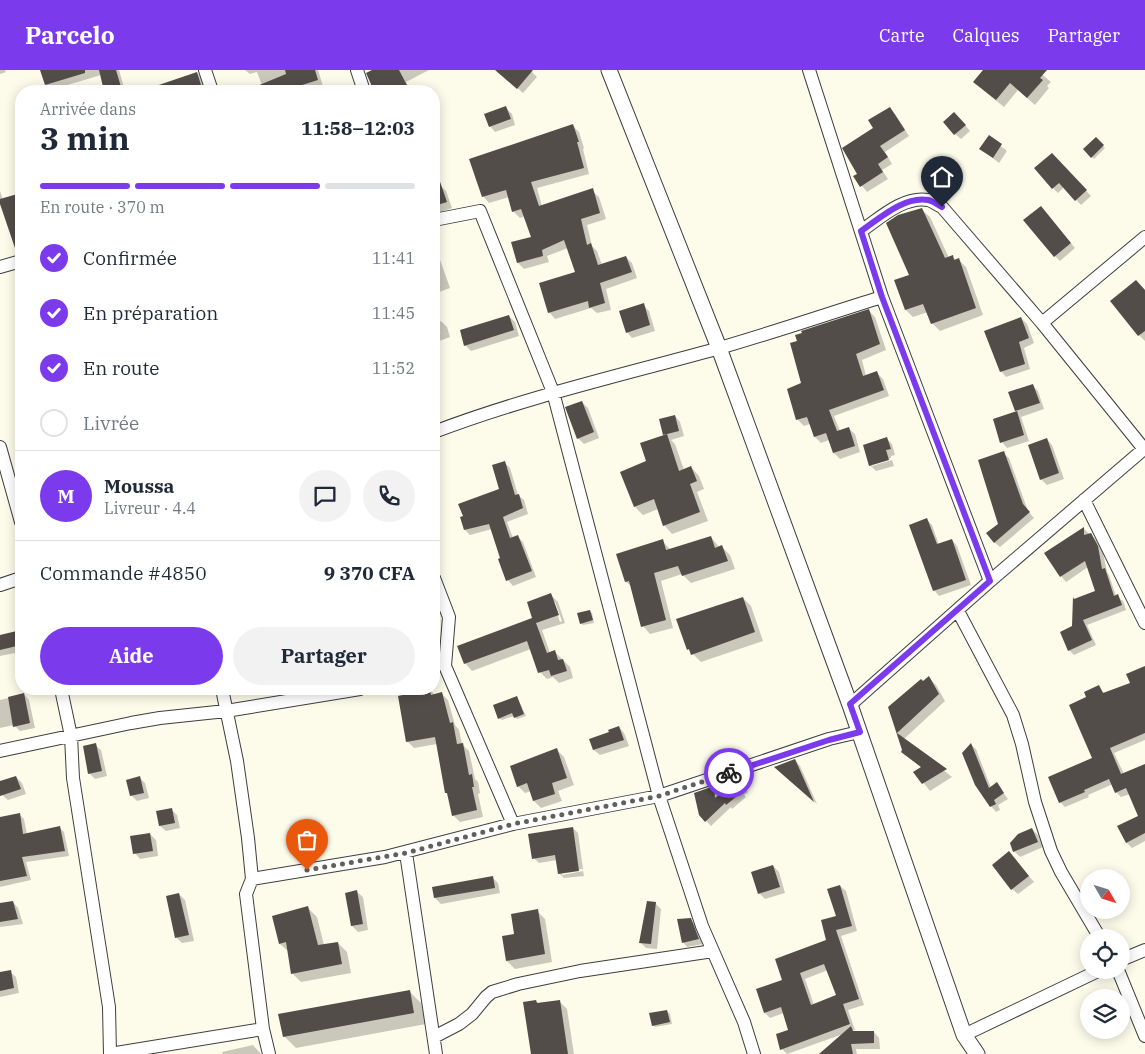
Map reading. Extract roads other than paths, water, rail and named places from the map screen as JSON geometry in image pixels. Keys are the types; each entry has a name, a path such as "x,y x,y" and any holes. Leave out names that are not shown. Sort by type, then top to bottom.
{"street":[{"path":"205,70 210,85"},
{"path":"357,70 362,85"},
{"path":"609,70 719,348 860,732 964,1035 977,1054"},
{"path":"809,70 882,297 990,581"},
{"path":"850,704 1145,448 1042,323 942,207 930,201 917,199 899,206 861,231"},
{"path":"440,219 480,211 553,392 659,796 702,926 744,1022 754,1054"},
{"path":"1042,323 1145,237"},
{"path":"0,267 15,263"},
{"path":"440,430 553,392 719,348 882,297"},
{"path":"0,447 15,501"},
{"path":"1084,500 1145,623"},
{"path":"0,585 15,580"},
{"path":"440,593 449,616 440,662"},
{"path":"958,611 1013,715 1022,744 1035,802 1051,851 1061,872 1095,929"},
{"path":"440,669 513,824"},
{"path":"62,695 71,736 73,778 109,1007 110,1054 263,1029"},
{"path":"223,695 237,760 252,879 246,894 263,1029 269,1054"},
{"path":"0,751 118,725 160,718 226,711 323,695"},
{"path":"252,879 406,853 513,824 659,796 829,740 860,732"},
{"path":"406,853 436,1054"},
{"path":"1130,956 1145,950"},
{"path":"434,1037 459,1024 472,1014 492,992 518,984 580,971 713,951"},
{"path":"964,1035 1081,979"},
{"path":"1122,979 1145,1036"}]}
